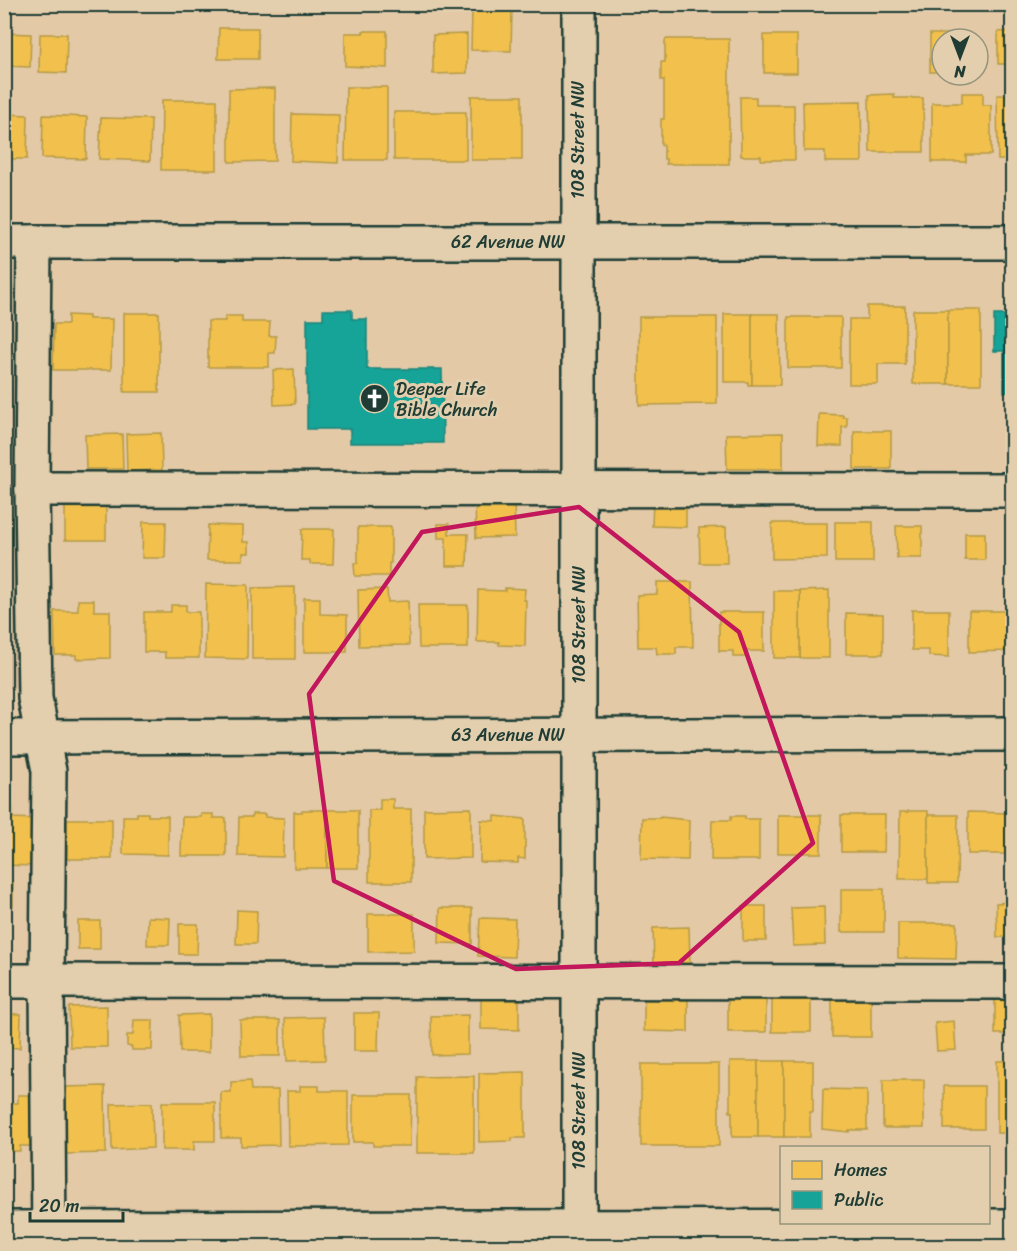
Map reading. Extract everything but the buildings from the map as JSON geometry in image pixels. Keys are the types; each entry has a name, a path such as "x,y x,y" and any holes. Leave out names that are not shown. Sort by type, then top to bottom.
{"street":[{"name":"108 Street NW","path":"579,4 579,1237"},
{"name":"62 Avenue NW","path":"19,242 1012,242"},
{"path":"19,242 32,489 35,698 50,771 47,982 49,1238"},
{"path":"32,489 1012,490"},
{"name":"63 Avenue NW","path":"4,737 1012,734"},
{"path":"4,981 1012,982"},
{"path":"4,1228 49,1238 579,1237 1012,1226"}],"highlighted area":[{"path":"579,507 739,632 813,843 679,963 516,969 334,881 309,694 422,532"}],"shaded area":[{"path":"4,285 23,285 24,689 4,689"}],"place":[{"name":"Deeper Life Bible Church","path":"375,399"}]}
